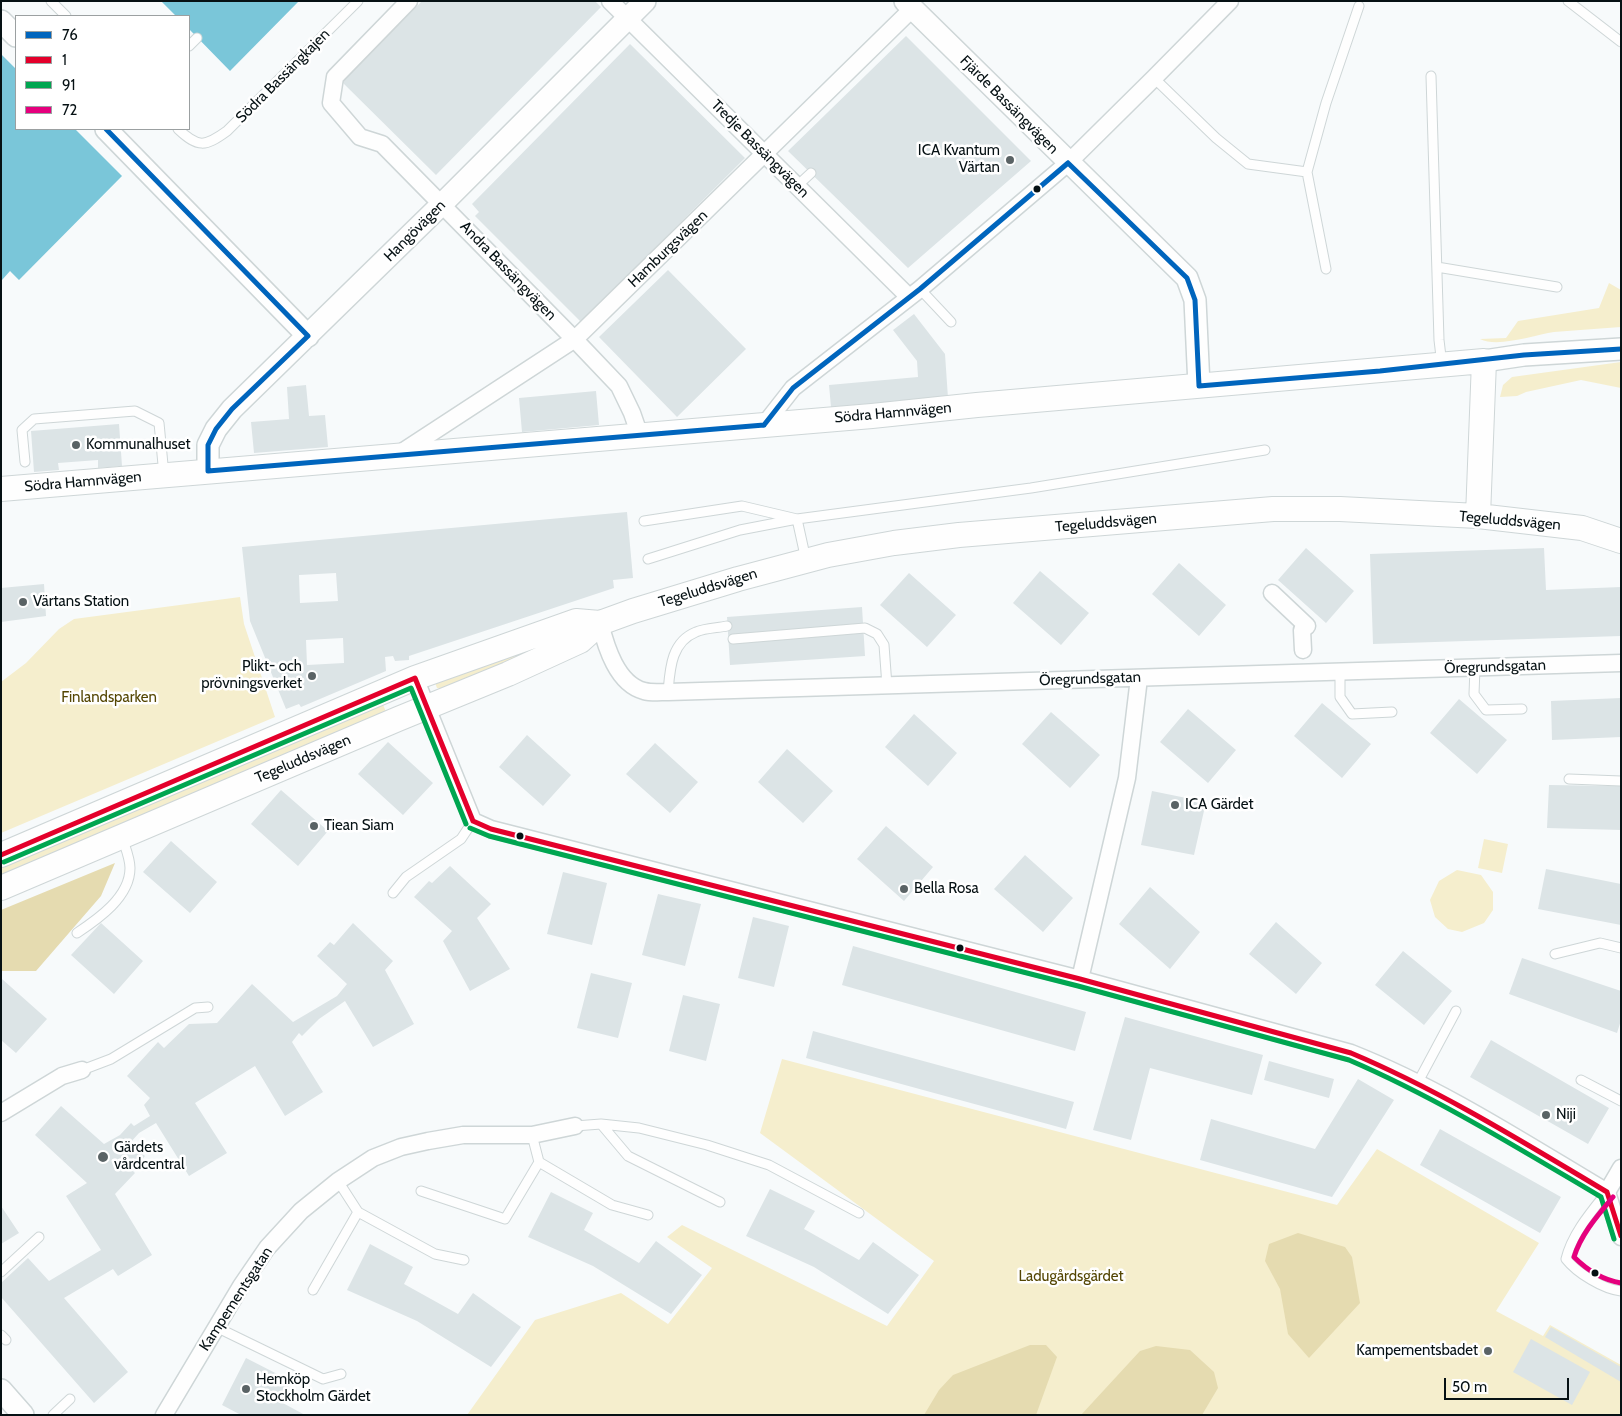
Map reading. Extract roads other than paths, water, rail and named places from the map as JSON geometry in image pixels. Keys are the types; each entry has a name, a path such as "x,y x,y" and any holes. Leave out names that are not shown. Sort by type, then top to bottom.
{"main road":[{"name":"Södra Hamnvägen","path":"1,489 872,416 1484,361"},
{"path":"1478,516 1484,361"},
{"name":"Tegeluddsvägen","path":"1,888 508,674 580,641 600,624 633,611 719,584 806,561 894,543 959,535 1273,509 1340,509 1478,516 1582,528 1621,541"},
{"name":"Tegeluddsvägen","path":"1,855 415,678 576,621 600,624"}],"street":[{"name":"Andra Bassängvägen","path":"410,1 335,77 331,103 360,137 382,144 619,386 640,436"},
{"name":"Tredje Bassängvägen","path":"610,1 797,186 914,293"},
{"name":"Hangövägen","path":"208,472 208,445 216,429 232,409 442,204 645,1"},
{"path":"764,425 793,388 914,293 1068,163 1230,1"},
{"name":"Hamburgsvägen","path":"396,456 574,339 765,153 908,5"},
{"name":"Fjärde Bassängvägen","path":"908,5 1187,278 1195,300 1199,386"},
{"path":"1,21 15,35"},
{"path":"107,130 308,336"},
{"name":"Södra Hamnvägen","path":"1484,361 1524,355 1621,349"},
{"path":"1272,593 1306,626 1302,630 1303,650"},
{"name":"Öregrundsgatan","path":"600,624 611,654 626,682 644,691 668,692 1621,663"},
{"path":"415,678 473,821 491,829 1080,979 1351,1053 1418,1082 1464,1107 1607,1192 1621,1237"},
{"path":"1080,979 1127,778 1139,678"},
{"path":"1,1113 62,1076 82,1070"},
{"name":"Kampementsgatan","path":"167,1414 216,1327 241,1286 268,1248 301,1211 338,1181 373,1158 410,1145 463,1135 532,1135 575,1126"},
{"path":"1607,1192 1621,1168"},
{"path":"1,1390 23,1415"}],"lane":[{"path":"51,1 65,15"},
{"name":"Södra Bassängkajen","path":"179,130 195,143 202,144 217,139 358,1"},
{"path":"1568,1 1621,42"},
{"path":"1326,269 1307,172 1326,103 1359,6"},
{"path":"190,45 197,38"},
{"path":"1431,76 1439,340 1442,365"},
{"path":"1154,78 1216,138 1248,164 1307,172"},
{"path":"797,186 810,172"},
{"path":"1437,268 1557,288"},
{"path":"914,293 951,322"},
{"name":"Södra Hamnvägen","path":"24,462 22,430 34,419 136,411 159,423 164,476"},
{"path":"648,559 740,530 797,519 1031,488 1265,450"},
{"path":"644,521 742,506 797,519"},
{"path":"797,519 806,561"},
{"path":"668,692 672,659 680,643 696,632 727,626"},
{"path":"733,639 865,628 877,634 884,645 887,686"},
{"path":"1475,668 1474,694 1486,710 1522,709"},
{"path":"1340,672 1340,697 1352,714 1392,712"},
{"path":"1569,779 1621,781"},
{"path":"393,893 406,877 461,839 473,821"},
{"path":"77,933 101,917 114,904 127,883 130,868 122,837"},
{"path":"1555,954 1600,942 1621,948"},
{"path":"82,1070 111,1060 195,1008 208,1007"},
{"path":"1418,1082 1456,1010"},
{"path":"1582,1080 1621,1101"},
{"path":"575,1126 601,1124 639,1128 708,1146 769,1165 860,1214"},
{"path":"601,1124 628,1156 720,1202"},
{"path":"532,1135 539,1162 612,1205 648,1215"},
{"path":"421,1191 505,1219 539,1162"},
{"path":"338,1181 358,1212 435,1254 464,1260"},
{"path":"1607,1192 1590,1212 1569,1249 1566,1259 1572,1268 1610,1290 1621,1291"},
{"path":"312,1290 358,1212"},
{"path":"1,1272 39,1237"},
{"path":"216,1327 324,1379 341,1374"},
{"path":"53,1415 70,1399"}],"water":[{"path":"161,1 299,1 230,71 190,30 190,15 175,15"},
{"path":"1,54 15,68 15,130 76,130 122,176 19,280 10,271 1,279"}],"place":[{"name":"ICA Kvantum Värtan","path":"1010,160"},
{"name":"Kommunalhuset","path":"76,445"},
{"name":"Värtans Station","path":"23,602"},
{"name":"Plikt- och prövningsverket","path":"312,676"},
{"name":"ICA Gärdet","path":"1175,805"},
{"name":"Tiean Siam","path":"314,826"},
{"name":"Bella Rosa","path":"904,889"},
{"name":"Niji","path":"1546,1115"},
{"name":"Gärdets vårdcentral","path":"103,1157"},
{"name":"Kampementsbadet","path":"1488,1351"},
{"name":"Hemköp Stockholm Gärdet","path":"246,1389"}],"park label":[{"name":"Finlandsparken","path":"109,698"},
{"name":"Ladugårdsgärdet","path":"1071,1277"}]}
